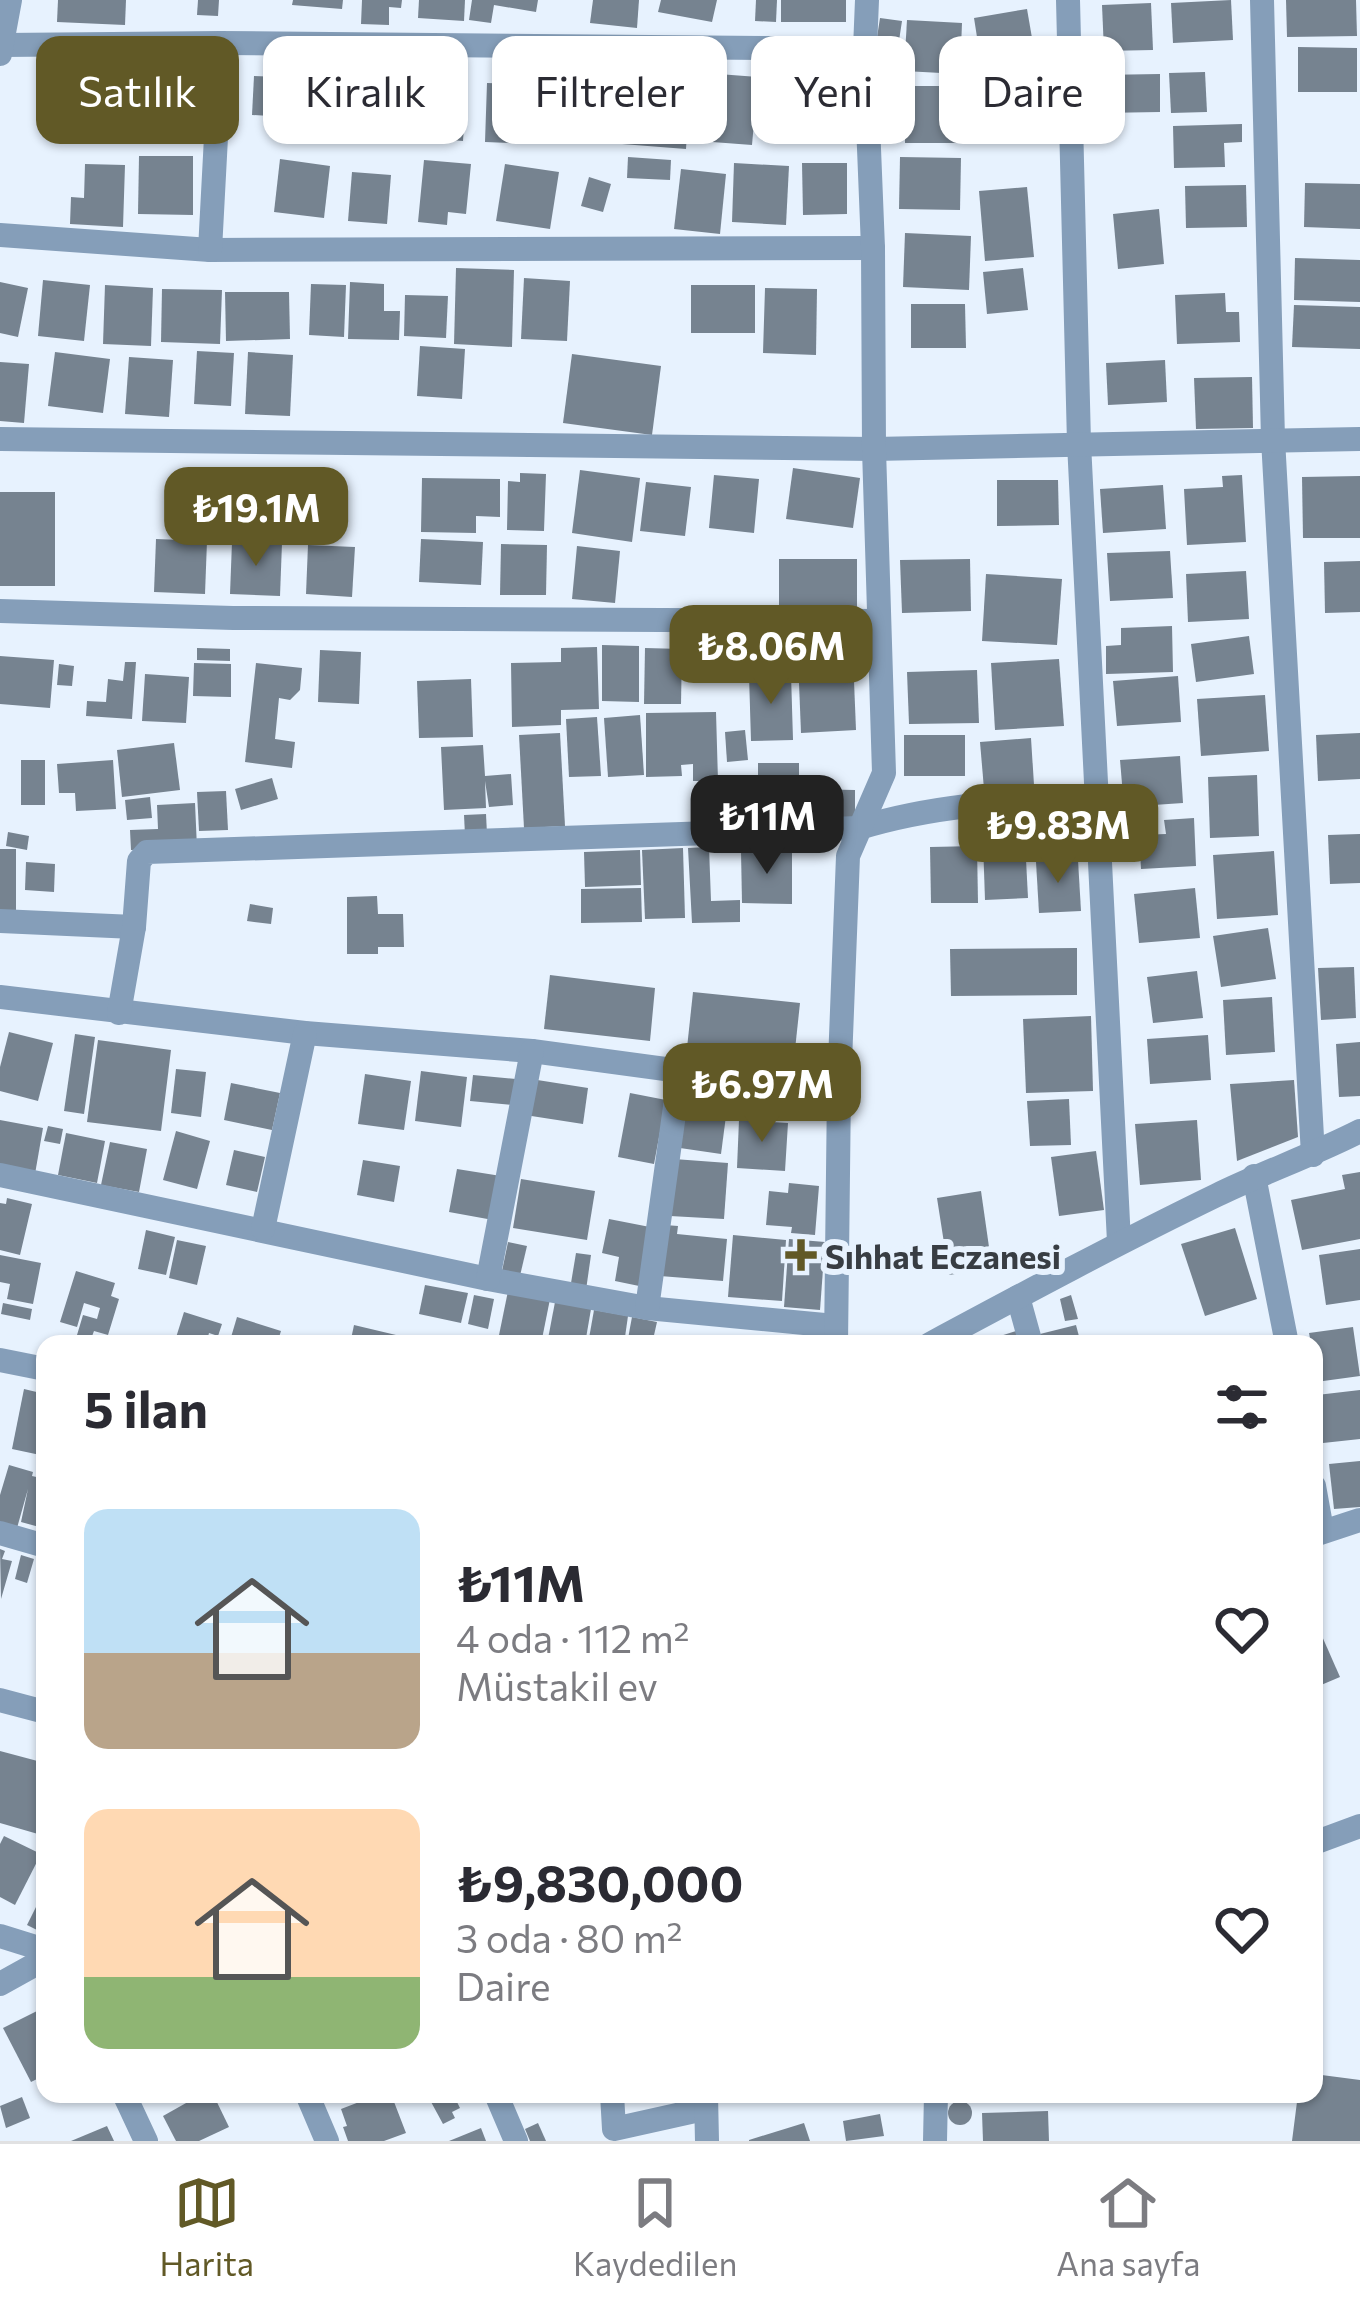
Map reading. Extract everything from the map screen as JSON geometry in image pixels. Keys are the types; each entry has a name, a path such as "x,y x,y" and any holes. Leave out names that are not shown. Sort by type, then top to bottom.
{"street":[{"path":"10,0 1,49 36,48"},
{"path":"866,36 867,0"},
{"path":"1068,0 1079,443 1119,1242"},
{"path":"1262,0 1273,439 1313,1155"},
{"path":"239,43 751,48"},
{"path":"210,250 216,144"},
{"path":"0,1175 488,1279 835,1335 838,1088 848,856 884,773 868,144"},
{"path":"0,235 210,250 872,248"},
{"path":"0,439 874,449 1360,439"},
{"path":"0,611 233,618 878,621"},
{"path":"119,1012 134,927 139,861 147,852 859,828 966,804 1097,796"},
{"path":"0,921 134,927"},
{"path":"0,997 305,1033 532,1051 838,1088"},
{"path":"263,1229 305,1033"},
{"path":"488,1279 532,1051"},
{"path":"647,1308 680,1071"},
{"path":"947,1335 1119,1242 1360,1131"},
{"path":"1255,1177 1285,1335"},
{"path":"1018,1297 1028,1335"},
{"path":"0,1360 36,1367"},
{"path":"1323,1531 1360,1520"},
{"path":"0,1533 36,1543"},
{"path":"0,1700 36,1710"},
{"path":"1323,1840 1360,1826"},
{"path":"0,1936 36,1950"},
{"path":"0,1984 36,1960"},
{"path":"128,2103 146,2141"},
{"path":"311,2103 327,2141"},
{"path":"500,2103 516,2141"},
{"path":"613,2103 614,2129 695,2111 701,2103"},
{"path":"706,2141 707,2103"},
{"path":"935,2141 936,2103"}],"building":[{"path":"58,0 126,0 125,25 57,22"},
{"path":"198,0 219,0 218,16 197,15"},
{"path":"293,0 343,0 342,9 292,5"},
{"path":"362,0 402,0 401,8 389,7 389,25 361,24"},
{"path":"419,0 465,0 464,21 418,18"},
{"path":"472,0 538,0 536,12 494,5 491,23 469,20"},
{"path":"593,0 639,0 637,28 590,23"},
{"path":"661,0 717,0 712,22 658,12"},
{"path":"756,0 777,0 776,22 755,21"},
{"path":"781,0 846,0 846,22 781,22"},
{"path":"1231,0 1233,40 1173,43 1171,3"},
{"path":"1286,0 1356,0 1357,36 1287,37"},
{"path":"1151,3 1153,50 1125,51 1125,36 1103,36 1102,5"},
{"path":"1027,9 1032,36 977,36 974,18"},
{"path":"880,18 902,21 900,36 877,36"},
{"path":"907,20 962,23 961,36 939,36 939,73 915,72 915,36 906,36"},
{"path":"1298,47 1357,48 1357,92 1298,92"},
{"path":"1205,72 1207,112 1171,113 1169,73"},
{"path":"1160,74 1160,112 1125,113 1125,75"},
{"path":"727,75 751,76 752,145 727,143"},
{"path":"254,76 263,76 263,116 252,115"},
{"path":"487,83 492,83 492,142 485,142"},
{"path":"915,86 939,86 939,143 915,143"},
{"path":"1242,124 1242,142 1224,143 1225,167 1174,168 1173,126"},
{"path":"622,144 686,144 686,149"},
{"path":"139,156 193,156 193,215 138,214"},
{"path":"628,157 671,160 670,180 627,178"},
{"path":"900,157 961,158 960,210 899,209"},
{"path":"280,159 330,166 324,218 274,212"},
{"path":"424,160 471,164 466,214 448,212 447,225 418,222"},
{"path":"734,163 789,166 786,225 732,222"},
{"path":"802,163 847,163 847,214 803,215"},
{"path":"85,164 125,165 123,227 70,224 71,197 84,198"},
{"path":"505,164 559,172 550,229 496,221"},
{"path":"681,169 726,174 720,234 674,229"},
{"path":"352,172 391,175 387,224 348,221"},
{"path":"589,177 611,184 603,212 581,206"},
{"path":"1305,183 1360,184 1360,229 1304,227"},
{"path":"1246,185 1247,227 1186,228 1185,186"},
{"path":"1027,187 1034,257 985,261 979,191"},
{"path":"1159,209 1164,264 1118,269 1113,214"},
{"path":"905,233 971,236 969,290 903,287"},
{"path":"1295,258 1360,260 1360,302 1294,300"},
{"path":"456,268 514,270 512,347 454,344"},
{"path":"1023,268 1028,310 987,314 983,272"},
{"path":"524,278 570,281 567,341 521,339"},
{"path":"43,280 90,285 84,341 38,336"},
{"path":"0,282 28,288 18,337 0,333"},
{"path":"350,282 384,284 384,311 400,311 399,340 348,339"},
{"path":"311,284 346,285 344,337 309,335"},
{"path":"105,285 153,288 151,346 103,344"},
{"path":"691,285 755,285 755,333 691,333"},
{"path":"765,288 817,289 816,355 763,353"},
{"path":"162,289 222,290 220,344 161,342"},
{"path":"225,292 289,292 290,339 226,341"},
{"path":"1225,293 1226,312 1239,312 1240,342 1177,344 1175,295"},
{"path":"405,295 448,296 446,338 404,336"},
{"path":"911,304 965,304 966,348 911,348"},
{"path":"1294,305 1360,307 1360,349 1292,347"},
{"path":"420,346 465,349 462,399 417,396"},
{"path":"197,351 234,353 231,406 194,404"},
{"path":"55,352 110,359 103,413 48,406"},
{"path":"248,352 293,355 290,416 245,414"},
{"path":"572,354 661,366 652,435 563,423"},
{"path":"129,357 173,360 169,417 125,414"},
{"path":"1165,360 1167,402 1108,405 1106,363"},
{"path":"0,362 29,364 24,423 0,421"},
{"path":"1252,377 1253,428 1196,429 1194,378"},
{"path":"223,468 271,471 268,521 220,518"},
{"path":"793,468 860,478 853,528 786,519"},
{"path":"580,470 640,478 632,542 572,533"},
{"path":"520,473 546,474 544,531 507,530 508,481 520,482"},
{"path":"714,475 759,479 754,533 709,528"},
{"path":"1242,475 1246,542 1187,545 1184,489 1223,487 1222,476"},
{"path":"1360,476 1360,538 1303,538 1302,477"},
{"path":"422,478 500,479 500,517 476,516 476,533 421,532"},
{"path":"997,480 1058,480 1059,525 997,526"},
{"path":"646,482 691,487 685,536 640,531"},
{"path":"1163,485 1166,529 1103,533 1100,489"},
{"path":"0,492 55,492 55,586 0,586"},
{"path":"156,539 207,541 205,594 154,592"},
{"path":"421,539 483,542 481,585 419,582"},
{"path":"232,542 282,543 280,596 230,594"},
{"path":"501,544 547,545 546,595 500,595"},
{"path":"308,545 355,547 352,597 306,594"},
{"path":"577,546 620,551 615,603 572,599"},
{"path":"1170,551 1173,598 1110,601 1107,553"},
{"path":"779,559 857,559 857,612 779,611"},
{"path":"970,559 971,611 902,613 900,560"},
{"path":"1360,561 1360,612 1325,613 1324,562"},
{"path":"1246,571 1249,619 1188,622 1186,574"},
{"path":"986,574 1062,579 1057,645 982,641"},
{"path":"1172,626 1173,672 1106,674 1106,646 1121,645 1121,628"},
{"path":"1249,636 1254,674 1196,682 1191,644"},
{"path":"602,645 639,646 639,702 602,701"},
{"path":"597,647 599,709 561,710 561,725 512,727 511,663 561,662 561,648"},
{"path":"197,648 230,649 230,661 197,660"},
{"path":"645,648 682,649 681,704 644,704"},
{"path":"320,650 361,652 359,704 318,702"},
{"path":"0,656 54,660 50,708 0,704"},
{"path":"1059,659 1064,726 995,730 991,663"},
{"path":"125,662 136,662 132,719 86,716 87,701 106,702 108,679 123,681"},
{"path":"194,663 231,664 231,697 193,696"},
{"path":"256,663 302,668 300,690 290,700 279,698 275,739 295,742 292,768 245,762"},
{"path":"59,664 74,666 72,686 57,685"},
{"path":"977,670 979,723 909,724 907,672"},
{"path":"145,674 189,677 186,723 142,721"},
{"path":"791,674 793,740 751,741 749,675"},
{"path":"1178,676 1181,722 1117,726 1113,681"},
{"path":"471,679 473,737 419,738 417,681"},
{"path":"854,681 856,730 801,733 799,683"},
{"path":"1265,695 1269,751 1201,756 1197,699"},
{"path":"716,712 718,781 693,781 693,764 681,765 682,776 646,777 646,713"},
{"path":"640,715 644,775 608,777 604,718"},
{"path":"597,717 601,776 569,777 566,719"},
{"path":"745,730 748,760 727,762 725,732"},
{"path":"560,733 565,826 524,828 519,735"},
{"path":"1360,733 1360,779 1318,781 1316,735"},
{"path":"904,735 965,735 965,776 904,776"},
{"path":"1031,738 1034,785 984,789 980,742"},
{"path":"174,743 180,790 122,797 117,750"},
{"path":"483,745 485,776 511,774 513,805 489,807 485,781 486,808 444,810 441,747"},
{"path":"1180,756 1183,803 1124,807 1120,760"},
{"path":"21,760 45,760 45,805 21,805"},
{"path":"113,760 116,809 76,811 75,793 59,793 57,764"},
{"path":"758,763 799,763 799,820 758,820"},
{"path":"1257,775 1259,836 1210,838 1208,777"},
{"path":"272,778 278,799 241,810 235,789"},
{"path":"804,789 855,790 855,820 804,819"},
{"path":"226,791 228,830 199,831 197,792"},
{"path":"150,797 152,818 127,820 125,800"},
{"path":"195,803 197,848 131,850 130,830 158,829 157,805"},
{"path":"486,814 487,834 465,835 464,815"},
{"path":"1073,815 1076,856 1035,859 1032,818"},
{"path":"1194,818 1196,866 1141,869 1139,835 1166,834 1164,820"},
{"path":"8,832 29,836 27,850 6,846"},
{"path":"1360,834 1360,883 1330,884 1328,835"},
{"path":"1025,840 1028,898 985,900 983,842"},
{"path":"977,846 978,903 931,903 930,847"},
{"path":"709,847 711,901 740,900 740,922 692,923 688,848"},
{"path":"683,848 685,918 645,919 642,850"},
{"path":"0,849 16,849 16,910 0,910"},
{"path":"640,850 641,885 585,887 584,852"},
{"path":"741,851 792,851 792,904 742,903"},
{"path":"1274,851 1278,915 1217,919 1213,855"},
{"path":"1078,860 1081,911 1039,913 1036,862"},
{"path":"26,862 55,864 54,892 25,890"},
{"path":"641,888 642,922 581,923 581,889"},
{"path":"1195,888 1200,938 1139,943 1134,894"},
{"path":"377,896 378,914 403,914 404,947 378,947 378,954 347,954 347,897"},
{"path":"250,904 273,908 271,924 247,921"},
{"path":"1268,928 1276,979 1221,987 1213,936"},
{"path":"1077,948 1077,995 951,996 950,949"},
{"path":"1354,967 1356,1018 1321,1020 1318,968"},
{"path":"1197,971 1203,1018 1153,1023 1147,977"},
{"path":"550,975 655,988 650,1041 544,1029"},
{"path":"693,992 800,1003 794,1059 687,1048"},
{"path":"1272,997 1275,1052 1226,1055 1223,1000"},
{"path":"1091,1016 1093,1091 1026,1093 1023,1019"},
{"path":"9,1032 53,1043 38,1101 0,1091 0,1067"},
{"path":"75,1034 95,1037 84,1114 64,1111"},
{"path":"1208,1035 1211,1080 1150,1084 1147,1039"},
{"path":"98,1040 171,1050 161,1131 87,1122"},
{"path":"1360,1042 1360,1096 1339,1097 1336,1044"},
{"path":"176,1069 206,1072 201,1117 171,1113"},
{"path":"421,1071 467,1077 461,1127 415,1121"},
{"path":"365,1074 411,1081 404,1130 358,1124"},
{"path":"473,1075 516,1079 513,1105 470,1101"},
{"path":"531,1079 588,1088 583,1124 525,1115"},
{"path":"1294,1080 1298,1137 1237,1161 1230,1084"},
{"path":"231,1083 280,1093 272,1130 224,1120"},
{"path":"689,1087 729,1093 721,1154 680,1148"},
{"path":"630,1093 666,1100 654,1164 618,1157"},
{"path":"1069,1099 1071,1145 1030,1146 1027,1101"},
{"path":"0,1120 43,1128 35,1174 0,1168"},
{"path":"739,1120 788,1123 785,1171 737,1168"},
{"path":"1197,1120 1201,1180 1140,1185 1135,1124"},
{"path":"48,1126 63,1129 60,1144 44,1141"},
{"path":"176,1131 210,1141 197,1189 163,1180"},
{"path":"66,1133 105,1141 97,1183 58,1175"},
{"path":"110,1142 147,1149 139,1192 101,1185"},
{"path":"234,1150 265,1157 257,1192 226,1185"},
{"path":"1096,1151 1104,1210 1059,1216 1051,1157"},
{"path":"674,1159 728,1163 724,1219 670,1216"},
{"path":"363,1160 400,1166 394,1202 357,1195"},
{"path":"457,1169 501,1176 493,1220 449,1212"},
{"path":"1360,1172 1360,1239 1302,1250 1291,1200 1345,1189 1342,1175"},
{"path":"521,1179 595,1191 587,1240 513,1228"},
{"path":"789,1183 819,1186 815,1235 766,1225 769,1191 788,1193"},
{"path":"981,1191 992,1268 949,1275 937,1198"},
{"path":"7,1198 32,1204 20,1255 0,1250 0,1203 6,1204"},
{"path":"609,1219 655,1228 644,1287 615,1281 619,1257 602,1253"},
{"path":"665,1225 678,1226 677,1234 727,1239 723,1281 660,1276"},
{"path":"1235,1228 1257,1299 1205,1316 1181,1244"},
{"path":"146,1230 175,1237 166,1275 138,1269"},
{"path":"733,1235 786,1240 782,1301 728,1297"},
{"path":"789,1239 825,1242 820,1310 784,1307"},
{"path":"177,1240 206,1246 197,1285 169,1278"},
{"path":"508,1242 527,1246 519,1280 501,1276"},
{"path":"1360,1249 1360,1300 1326,1305 1319,1255"},
{"path":"576,1253 591,1255 586,1290 570,1289"},
{"path":"0,1255 41,1263 33,1304 7,1299 10,1284 0,1282"},
{"path":"76,1271 115,1283 111,1296 119,1299 108,1335 94,1331 77,1335 83,1315 97,1319 100,1308 84,1303 77,1327 60,1322"},
{"path":"425,1285 468,1293 461,1323 419,1314"},
{"path":"508,1291 550,1299 543,1335 499,1335"},
{"path":"474,1295 494,1299 488,1329 468,1324"},
{"path":"1071,1295 1078,1319 1065,1321 1060,1299"},
{"path":"555,1302 591,1309 587,1335 549,1335"},
{"path":"3,1303 32,1309 30,1320 1,1314"},
{"path":"594,1310 628,1316 625,1335 590,1335"},
{"path":"184,1312 222,1324 218,1335 177,1335"},
{"path":"237,1317 281,1331 280,1335 232,1335"},
{"path":"632,1317 657,1322 654,1335 629,1335"},
{"path":"354,1325 396,1335 352,1335"},
{"path":"1076,1325 1079,1335 1036,1335"},
{"path":"1353,1327 1360,1376 1323,1381 1323,1335 1309,1333"},
{"path":"24,1389 36,1392 36,1454 12,1449"},
{"path":"1360,1390 1360,1439 1323,1443 1323,1394"},
{"path":"1360,1461 1360,1507 1334,1509 1329,1464"},
{"path":"9,1465 33,1472 36,1526 21,1522 28,1489 17,1528 0,1523 0,1495"},
{"path":"0,1549 5,1551 2,1559 12,1561 1,1599"},
{"path":"21,1555 34,1559 27,1583 15,1579"},
{"path":"1323,1638 1340,1677 1323,1684"},
{"path":"0,1751 36,1761 36,1833 0,1823"},
{"path":"4,1836 36,1852 36,1864 15,1905 0,1897"},
{"path":"36,1907 36,1930 27,1925"},
{"path":"36,2012 36,2080 31,2082 3,2028"},
{"path":"1323,2075 1360,2080 1360,2141 1292,2141 1297,2103 1323,2103"},
{"path":"22,2097 30,2118 6,2128 0,2106"},
{"path":"186,2103 217,2103 229,2127 199,2141 176,2141 163,2116"},
{"path":"357,2103 394,2103 406,2133 384,2141 348,2141 341,2109"},
{"path":"432,2103 458,2103 460,2108 452,2112 455,2118 443,2124"},
{"path":"967,2103 969,2122 951,2122 951,2104"},
{"path":"1048,2111 1049,2141 983,2141 982,2113"},
{"path":"880,2114 884,2136 846,2141 843,2121"},
{"path":"538,2123 546,2141 530,2141 525,2129"},
{"path":"804,2123 810,2141 749,2141 749,2140"},
{"path":"107,2126 114,2141 71,2141"},
{"path":"481,2128 486,2141 449,2141"}],"place":[{"name":"Sıhhat Eczanesi","path":"801,1255"}]}
